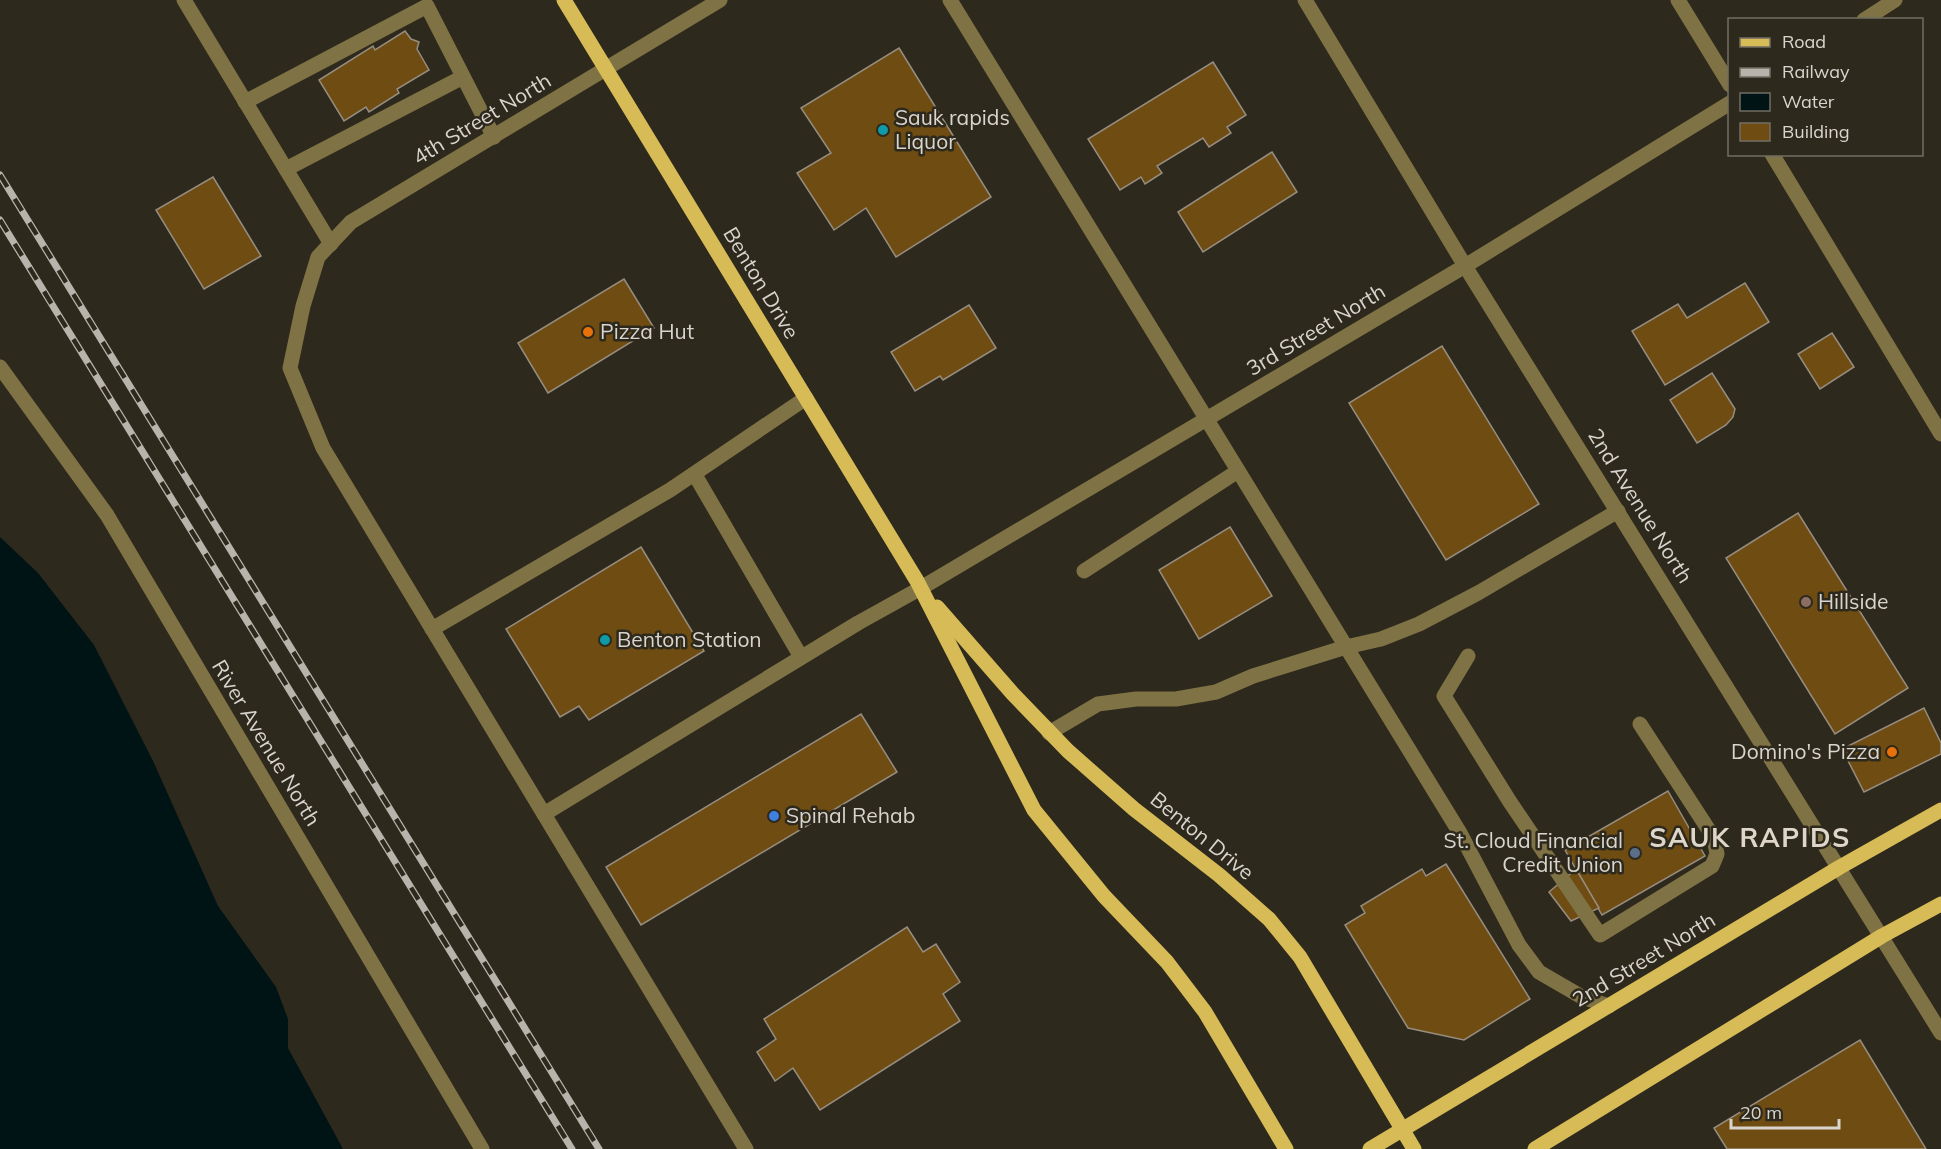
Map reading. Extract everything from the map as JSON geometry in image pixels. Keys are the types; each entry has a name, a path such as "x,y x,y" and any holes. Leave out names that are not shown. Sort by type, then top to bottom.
{"main road":[{"name":"Benton Drive","path":"564,0 921,588 1034,810 1104,896 1167,962 1205,1012 1287,1149"},
{"name":"Benton Drive","path":"921,588 1049,733 1134,809 1220,875 1269,919 1300,957 1414,1149"},
{"name":"2nd Street North","path":"1370,1149 1840,867 1941,810"},
{"path":"1535,1149 1882,936 1941,904"}],"street":[{"path":"184,0 330,244"},
{"name":"4th Street North","path":"720,0 351,222 318,257 303,306 290,368 323,448 746,1149"},
{"path":"950,0 1460,833 1519,945 1539,972 1582,997 1609,1006"},
{"name":"2nd Avenue North","path":"1305,0 1465,266 1941,1033"},
{"path":"1678,0 1728,82"},
{"path":"1867,18 1895,0"},
{"path":"245,102 427,6 494,137"},
{"path":"286,169 463,77"},
{"name":"3rd Street North","path":"544,814 858,623 1207,420 1465,266 1728,104"},
{"path":"1773,156 1941,434"},
{"name":"River Avenue North","path":"0,367 107,515 482,1149"},
{"path":"432,629 695,475 748,436 806,398"},
{"path":"1084,571 1238,471"},
{"path":"695,475 801,657"},
{"path":"1049,733 1098,704 1136,699 1176,699 1216,692 1253,676 1346,647 1381,639 1419,624 1478,593 1618,511"},
{"path":"1468,656 1444,696 1510,802 1600,935 1712,866 1718,854 1714,838 1640,724"}],"water":[{"path":"0,537 38,573 94,645 153,761 218,906 276,987 288,1019 288,1048 343,1149 0,1149"}],"building":[{"path":"405,31 411,39 419,42 417,49 429,70 397,89 399,93 369,112 366,107 344,121 319,80 373,46 375,50"},
{"name":"Sauk rapids Liquor","path":"899,48 991,197 896,257 866,208 834,230 797,173 831,153 801,108"},
{"path":"1213,62 1246,115 1227,127 1231,133 1209,147 1203,138 1157,166 1162,173 1145,184 1141,177 1120,190 1088,139"},
{"path":"1272,152 1297,192 1203,252 1178,212"},
{"path":"213,177 261,256 204,289 156,210"},
{"path":"624,279 654,328 548,393 518,343"},
{"path":"1745,283 1769,322 1665,385 1632,331 1678,304 1687,318"},
{"path":"969,305 996,348 943,380 940,376 915,391 891,352"},
{"path":"1832,333 1854,367 1820,389 1798,354"},
{"path":"1442,346 1539,504 1446,560 1349,403"},
{"path":"1712,373 1735,409 1733,417 1726,425 1697,443 1670,400"},
{"path":"1798,513 1908,688 1835,734 1726,558"},
{"path":"1230,527 1272,596 1199,639 1159,570"},
{"name":"Benton Station","path":"641,547 704,651 589,720 579,706 560,717 506,629"},
{"name":"Domino's Pizza","path":"1924,708 1941,743 1941,754 1864,792 1842,749"},
{"path":"861,714 897,772 641,925 606,867"},
{"name":"St. Cloud Financial Credit Union","path":"1668,791 1705,856 1602,915 1565,850"},
{"path":"1446,864 1530,999 1464,1040 1408,1028 1345,925 1365,913 1361,906 1422,869 1426,876"},
{"path":"1576,869 1599,908 1571,921 1549,892"},
{"path":"907,927 923,952 936,944 960,982 943,994 960,1021 820,1110 793,1068 775,1081 757,1052 776,1039 764,1019"},
{"path":"1860,1040 1926,1149 1727,1149 1714,1128"}],"railway":[{"path":"0,175 599,1149"},
{"path":"0,220 572,1149"}],"place":[{"name":"Sauk rapids Liquor","path":"883,130"},
{"name":"Pizza Hut","path":"588,332"},
{"name":"Hillside","path":"1806,602"},
{"name":"Benton Station","path":"605,640"},
{"name":"Domino's Pizza","path":"1892,752"},
{"name":"Spinal Rehab","path":"774,816"},
{"name":"St. Cloud Financial Credit Union","path":"1635,853"}],"district":[{"name":"SAUK RAPIDS","path":"1750,838"}]}
